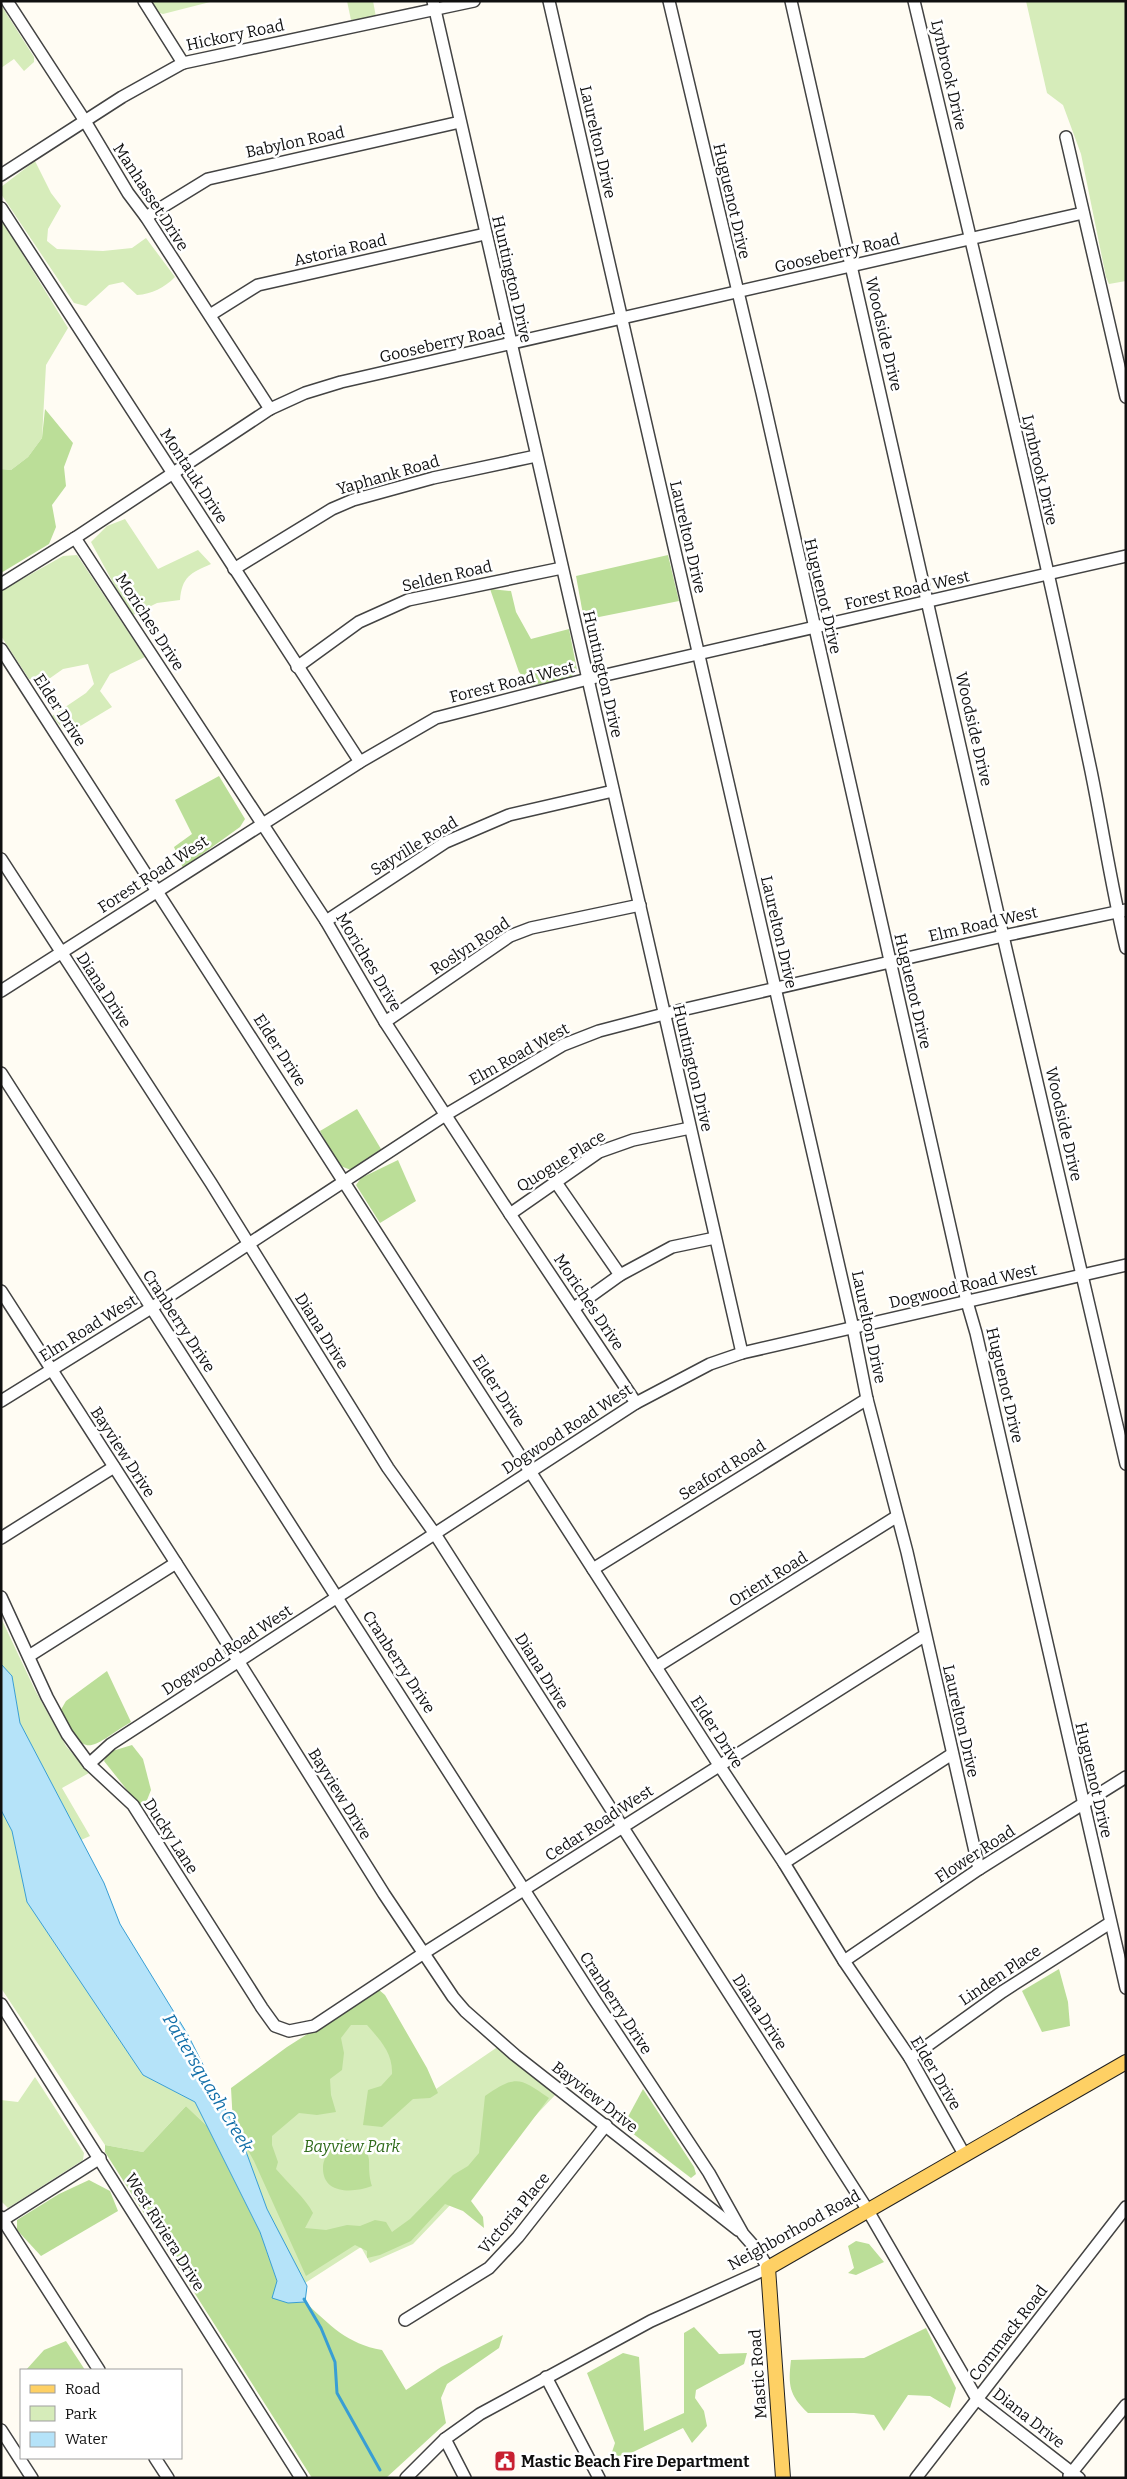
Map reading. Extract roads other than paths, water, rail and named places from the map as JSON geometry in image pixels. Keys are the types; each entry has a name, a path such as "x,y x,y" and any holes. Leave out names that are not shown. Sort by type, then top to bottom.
{"main road":[{"name":"Neighborhood Road","path":"768,2268 1126,2062"},
{"name":"Mastic Road","path":"768,2268 783,2478"}],"street":[{"name":"Manhasset Drive","path":"7,1 128,193 146,217 270,409"},
{"path":"144,1 183,63"},
{"name":"Hickory Road","path":"1,175 122,97 183,63 434,5 474,1"},
{"name":"Laurelton Drive","path":"549,1 620,319 776,989 868,1399 896,1517 907,1552 924,1636 979,1869"},
{"name":"Huguenot Drive","path":"669,1 736,292 762,393 967,1302 981,1352 1126,1988"},
{"name":"Woodside Drive","path":"792,1 1003,936 1126,1464"},
{"name":"Lynbrook Drive","path":"914,1 971,238 1047,574 1122,911 1126,948"},
{"name":"Huntington Drive","path":"434,5 484,234 742,1353"},
{"name":"Babylon Road","path":"146,217 208,179 460,122"},
{"path":"1066,137 1078,182 1083,213 1126,396"},
{"name":"Montauk Drive","path":"1,208 360,762"},
{"name":"Gooseberry Road","path":"1,584 75,538 270,409 305,393 341,382 1083,213"},
{"name":"Astoria Road","path":"210,315 258,285 484,234"},
{"name":"Yaphank Road","path":"234,569 332,509 353,500 433,478 536,456"},
{"name":"Moriches Drive","path":"75,538 326,921 386,1022 510,1214 636,1403"},
{"name":"Forest Road West","path":"1,991 62,954 157,890 360,762 436,718 588,679 1126,556"},
{"name":"Selden Road","path":"297,667 359,622 408,600 562,568"},
{"name":"Elder Drive","path":"1,649 719,1765 784,1863 844,1961 910,2058 964,2154"},
{"name":"Sayville Road","path":"326,921 446,842 509,816 613,791"},
{"name":"Diana Drive","path":"1,858 210,1183 388,1468 435,1534 867,2210 977,2399 1073,2476"},
{"name":"Roslyn Road","path":"386,1022 510,936 531,928 640,905"},
{"name":"Elm Road West","path":"1,1401 151,1308 447,1114 564,1045 600,1031 664,1014 1003,936 1122,911"},
{"name":"Cranberry Drive","path":"1,1073 338,1596 594,1999 709,2173 743,2234 758,2251 768,2268"},
{"name":"Quogue Place","path":"510,1214 599,1152 617,1144 690,1128"},
{"path":"555,1181 620,1275"},
{"path":"574,1308 620,1275 672,1247 715,1238"},
{"name":"Dogwood Road West","path":"89,1764 111,1744 239,1663 338,1596 636,1403 710,1364 742,1353 1126,1265"},
{"name":"Bayview Drive","path":"1,1291 176,1563 384,1894 465,2011 514,2055 606,2125 743,2234"},
{"name":"Seaford Road","path":"593,1569 868,1399"},
{"path":"1,1538 114,1467"},
{"name":"Orient Road","path":"656,1667 896,1517"},
{"path":"29,1656 176,1563"},
{"name":"Ducky Lane","path":"1,1597 67,1734 89,1764 133,1806 262,2008 275,2026 289,2031"},
{"name":"Cedar Road West","path":"289,2031 314,2026 424,1952 525,1890 924,1636"},
{"path":"784,1863 952,1754"},
{"name":"Flower Road","path":"844,1961 979,1869 1126,1777"},
{"name":"Linden Place","path":"910,2058 1002,1992 1110,1922"},
{"name":"West Riviera Drive","path":"1,2004 301,2478"},
{"name":"Victoria Place","path":"405,2320 489,2268 518,2237 606,2125"},
{"path":"98,2369 2,2219 100,2158"},
{"name":"Commack Road","path":"916,2478 1126,2207"},
{"name":"Neighborhood Road","path":"406,2478 445,2439 480,2414 652,2321 768,2268"},
{"path":"546,2377 598,2478"},
{"path":"1073,2476 1126,2405"},
{"path":"1,2430 32,2478"},
{"path":"445,2439 465,2478"},
{"path":"156,2459 168,2478"}],"water":[{"path":"1,1664 12,1676 20,1723 104,1883 120,1924 188,2035 244,2146 267,2209 307,2286 305,2302 288,2303 272,2298 277,2281 260,2232 195,2102 143,2075 27,1902 12,1831 1,1810"}],"waterway":[{"name":"Pattersquash Creek","path":"304,2299 321,2328 335,2362 337,2393 380,2470"}],"place":[{"name":"Mastic Beach Fire Department","path":"505,2461"}],"park label":[{"name":"Bayview Park","path":"352,2146"}]}
